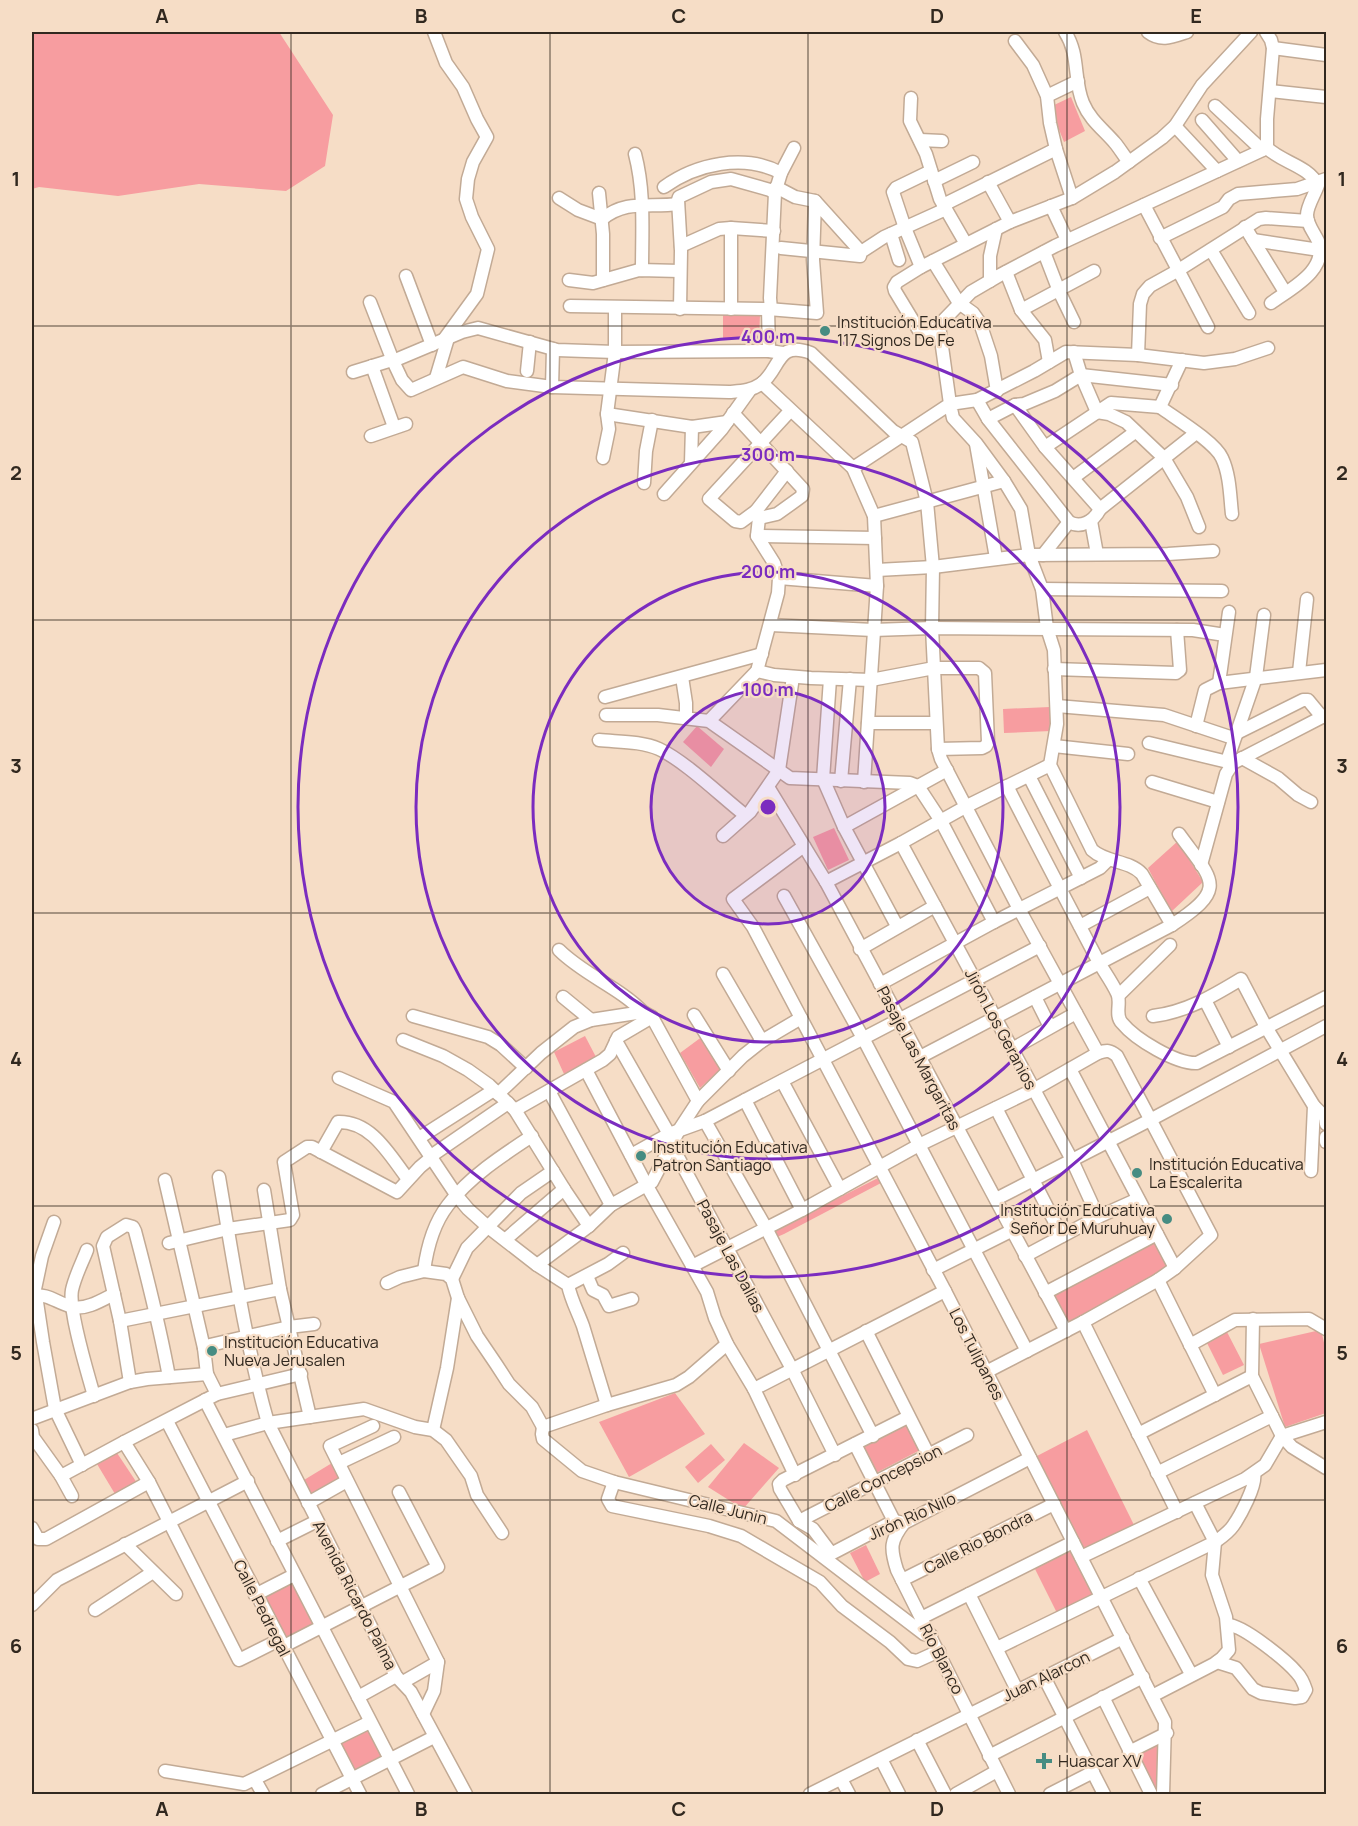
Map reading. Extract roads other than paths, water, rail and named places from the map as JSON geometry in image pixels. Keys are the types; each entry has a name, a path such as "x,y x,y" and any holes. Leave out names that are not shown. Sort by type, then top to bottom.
{"street":[{"path":"434,32 446,63 464,87 487,137 473,162 466,199 488,249 477,294 441,341 436,378"},
{"path":"1065,32 1076,58 1083,103 1099,128 1115,142 1128,162"},
{"path":"1148,32 1155,37 1167,39 1187,32"},
{"path":"1251,32 1202,85 1175,126 1162,138 1072,198 1010,222 921,267 897,282 894,287 895,291 918,329 928,334 959,303 1006,272 1067,240 1264,149"},
{"path":"1264,149 1270,91 1272,38 1326,55"},
{"path":"1016,41 1033,65 1047,96 1056,149 1072,198"},
{"path":"1047,96 1078,81"},
{"path":"1270,91 1326,97"},
{"path":"911,98 910,121 920,140 944,207 966,244"},
{"path":"1215,106 1264,149 1308,171 1322,181"},
{"path":"1202,120 1238,161"},
{"path":"1175,126 1217,171"},
{"path":"920,140 942,141"},
{"path":"769,351 775,190 794,148"},
{"path":"781,248 861,255 861,252 873,242 905,228 988,182 1056,149"},
{"path":"635,154 639,169 642,204 644,247 642,270"},
{"path":"921,267 893,196 893,189 973,162"},
{"path":"664,187 677,177 713,165 769,166 781,173"},
{"path":"680,309 681,246 678,200 682,194 711,182 731,179 815,201 861,252"},
{"path":"1322,181 1318,185 1307,212 1308,221 1323,250"},
{"path":"1160,238 1223,207 1238,194 1297,189 1322,181"},
{"path":"988,182 1010,222"},
{"path":"598,193 602,219 603,280"},
{"path":"559,198 578,210 602,219"},
{"path":"570,306 770,309 817,313 813,251 815,201"},
{"path":"602,219 622,207 642,204 666,206 678,204"},
{"path":"1144,205 1177,272 1208,327"},
{"path":"1051,206 1067,240"},
{"path":"1138,355 1140,304 1143,294 1150,286 1177,272 1245,227 1266,218 1308,221"},
{"path":"1245,227 1285,292"},
{"path":"681,246 704,235 731,228 774,231"},
{"path":"731,228 731,309"},
{"path":"990,281 990,256 996,229"},
{"path":"891,234 899,260"},
{"path":"1253,240 1323,250"},
{"path":"1211,250 1249,313"},
{"path":"1271,303 1309,275 1323,250"},
{"path":"1044,252 1074,322"},
{"path":"933,261 959,303 973,313 980,323 992,356 997,391"},
{"path":"569,280 593,283 642,270 680,272"},
{"path":"1021,310 1094,271"},
{"path":"1006,272 1021,310 1045,340 1049,362"},
{"path":"406,276 441,341"},
{"path":"370,302 392,361 409,390 463,367 507,381 552,387 729,392 750,390"},
{"path":"603,458 609,429 610,388 615,352 615,308"},
{"path":"939,325 953,418 976,443 1021,509 1029,555 1042,589 1047,628 1054,650 1057,706 1057,724 1050,765 1092,850 1098,856 1137,869 1172,925"},
{"path":"352,372 392,361 478,328 553,349 615,352 769,351 783,354"},
{"path":"527,371 530,342"},
{"path":"853,468 950,404 977,400 1066,352 1138,355 1204,363 1268,348"},
{"path":"552,387 553,349"},
{"path":"664,494 730,418 750,390 762,383 783,354 790,350 803,350 811,353 893,431 912,442 927,502 933,567 932,628 938,749 1019,909 1098,1053"},
{"path":"1074,352 1097,412"},
{"path":"1160,408 1182,360"},
{"path":"370,436 400,426 372,366"},
{"path":"988,419 1016,405 1055,391 1081,375 1172,385"},
{"path":"762,383 853,468 874,516 877,586 864,782"},
{"path":"977,400 988,419 1069,522 1078,525 1091,521 1100,509 1196,433"},
{"path":"1045,447 1111,403 1160,408 1196,433 1221,455 1226,466 1232,514"},
{"path":"1016,405 1045,447 1100,509"},
{"path":"730,418 760,442 803,489 802,496 777,514 757,514 741,522 709,499 760,442 790,411"},
{"path":"1097,412 1109,414 1126,422 1164,458 1187,497 1199,527"},
{"path":"608,414 692,427 730,418"},
{"path":"644,483 646,451 652,420"},
{"path":"691,463 692,427"},
{"path":"1073,478 1135,432"},
{"path":"976,443 996,558"},
{"path":"709,721 757,671 771,625 779,578 774,563 757,536 757,514 787,471"},
{"path":"874,516 1004,481"},
{"path":"1091,521 1097,554"},
{"path":"1043,555 1069,522"},
{"path":"757,536 875,538"},
{"path":"877,570 933,567 1029,555 1213,551"},
{"path":"779,578 877,586"},
{"path":"1042,589 1222,591"},
{"path":"1299,672 1307,600"},
{"path":"1219,683 1229,612"},
{"path":"1202,865 1226,774 1234,760 1234,736 1256,677 1264,615"},
{"path":"771,625 873,630 932,628 1193,630 1225,635"},
{"path":"1054,669 1176,674 1180,670 1177,630"},
{"path":"605,697 762,654"},
{"path":"757,671 793,677 872,680 934,668 979,668 985,673 988,742 986,746 938,749"},
{"path":"1196,726 1205,690 1219,683 1326,670"},
{"path":"682,677 686,718"},
{"path":"723,836 745,815 779,770 793,677"},
{"path":"830,679 823,779 844,827 897,926"},
{"path":"842,781 850,680"},
{"path":"1057,706 1164,715 1234,736 1303,700 1308,700 1324,716 1234,760"},
{"path":"606,715 658,715 709,721 790,778 910,783 918,786 941,821 994,922"},
{"path":"868,723 936,723"},
{"path":"599,740 641,744 659,749 745,815"},
{"path":"1149,742 1234,760 1278,778 1298,795 1311,802"},
{"path":"1054,746 1128,754"},
{"path":"826,882 967,806 1050,765"},
{"path":"844,827 947,770"},
{"path":"1029,776 1081,878"},
{"path":"1152,782 1218,802"},
{"path":"1007,786 1099,963 1119,995 1118,1017 1120,1022 1134,1035 1177,1059 1187,1063 1197,1063 1326,996"},
{"name":"Pasaje Las Margaritas","path":"768,787 826,882 860,950 920,1057 1066,1331"},
{"path":"920,1057 1172,925 1193,911 1209,892 1211,882 1202,865 1179,834"},
{"name":"Jirón Los Geranios","path":"901,843 1072,1160 1098,1217"},
{"name":"Los Tulipanes","path":"804,846 733,899 753,927 945,1291 1143,1677 1166,1728"},
{"path":"880,984 1100,868 1108,860"},
{"path":"1080,926 1150,888"},
{"path":"784,896 863,1038 1027,1351"},
{"path":"860,950 897,926 935,906"},
{"path":"1119,995 1170,945"},
{"path":"631,1155 746,1100 1040,946"},
{"path":"559,950 575,966 631,1000 647,1015 698,1101"},
{"path":"723,974 762,1041"},
{"path":"1153,1016 1174,1013 1205,1000 1241,979 1266,1027 1314,1106 1325,1117 1326,1124"},
{"path":"563,997 591,1020"},
{"path":"1035,997 1050,1027"},
{"path":"1205,1000 1229,1047"},
{"path":"1012,1049 1076,1013"},
{"path":"419,1138 496,1092 565,1033 591,1020 647,1015"},
{"path":"174,1242 228,1229 290,1220 293,1215 284,1162 307,1147 312,1147 397,1192 431,1157 512,1106 549,1091 603,1060 610,1054 618,1037 647,1015"},
{"path":"694,1015 729,1071"},
{"path":"413,1016 488,1037 501,1045 526,1068"},
{"path":"537,1265 589,1226 611,1205 652,1182 673,1136 698,1101 762,1041 801,1018"},
{"path":"996,1199 1326,1026"},
{"path":"404,1040 452,1061 478,1076 512,1106 589,1226"},
{"name":"Pasaje Las Dalias","path":"616,1041 673,1136 727,1247 835,1455"},
{"path":"692,1266 802,1210 919,1145 1033,1090 1098,1053 1106,1050 1112,1052 1118,1056 1211,1235 1175,1268 1158,1280 986,1372"},
{"path":"1070,1069 1175,1268"},
{"path":"586,1070 647,1186 707,1292 715,1318 727,1344 754,1389 795,1475"},
{"path":"339,1078 394,1102 468,1209 537,1265 568,1286 571,1301 580,1318 607,1405"},
{"path":"782,1081 840,1189"},
{"path":"549,1091 611,1205"},
{"path":"746,1100 802,1210"},
{"path":"1311,1172 1314,1106"},
{"path":"996,1108 1062,1236"},
{"path":"705,1120 766,1228 873,1436"},
{"path":"321,1152 338,1122 347,1123 361,1128 379,1140 408,1179"},
{"path":"424,1271 430,1241 448,1205 491,1163 532,1136"},
{"path":"1326,1137 1326,1142"},
{"path":"387,1283 424,1271 446,1274 452,1279 467,1248 521,1193 553,1171"},
{"name":"Avenida Ricardo Palma","path":"219,1177 239,1298 257,1384 268,1423 399,1679 423,1714 466,1794"},
{"path":"165,1180 174,1242 194,1307 204,1348 211,1397 224,1435 408,1794"},
{"path":"506,1239 564,1189"},
{"path":"264,1190 280,1289 310,1417"},
{"path":"1025,1256 1098,1217 1138,1199"},
{"path":"54,1222 42,1256 34,1296 55,1409 82,1465"},
{"path":"130,1382 120,1321 103,1246 107,1237 126,1225 133,1227 135,1231 158,1314 160,1336 169,1377"},
{"path":"933,1270 1013,1230"},
{"path":"1045,1293 1157,1234"},
{"path":"87,1250 72,1291 80,1344 94,1396"},
{"path":"568,1286 623,1252"},
{"path":"586,1276 593,1290 603,1295 609,1306 632,1299"},
{"name":"Calle Junin","path":"452,1279 458,1298 477,1336 509,1384 532,1407 543,1439 582,1471 614,1482 776,1521 828,1555 924,1634 931,1635"},
{"path":"1158,1280 1215,1395"},
{"path":"120,1321 280,1289"},
{"path":"754,1389 945,1291"},
{"path":"34,1296 42,1295 74,1307 96,1303 114,1294"},
{"path":"433,1430 447,1368 458,1298"},
{"path":"1253,1319 1252,1376 1282,1436 1292,1447 1326,1468"},
{"path":"1190,1345 1235,1320 1309,1319 1326,1329"},
{"path":"1083,1322 1178,1512"},
{"path":"204,1348 289,1327 314,1324"},
{"path":"866,1331 928,1454"},
{"path":"542,1431 607,1405 676,1385 727,1344"},
{"path":"72,1496 32,1426 55,1409 130,1382 207,1374"},
{"path":"61,1476 211,1397 301,1374"},
{"path":"1138,1434 1252,1376"},
{"path":"224,1435 268,1423 364,1409 415,1427 433,1430 446,1440 471,1476 477,1495 502,1533"},
{"path":"1157,1473 1272,1416"},
{"path":"828,1555 813,1529 799,1521 779,1484 908,1417"},
{"name":"Calle Pedregal","path":"166,1420 360,1794"},
{"path":"1081,1557 1254,1474 1265,1465 1282,1436 1326,1422"},
{"path":"373,1426 330,1446 438,1662 434,1691 423,1714"},
{"name":"Calle Concepsion","path":"799,1521 967,1435"},
{"path":"339,1463 394,1437"},
{"path":"124,1442 149,1482 239,1660 322,1627 438,1567 399,1492"},
{"path":"855,1444 874,1482 899,1522"},
{"name":"Jirón Rio Nilo","path":"828,1555 1030,1458"},
{"path":"997,1648 1215,1542 1227,1533 1239,1516 1254,1484 1254,1474"},
{"path":"32,1605 57,1580 248,1481"},
{"path":"308,1503 347,1481"},
{"path":"32,1528 38,1539 46,1539 149,1482"},
{"path":"614,1482 608,1499 612,1506 709,1526 741,1536 820,1582 842,1606 890,1642 908,1659 917,1661 939,1651"},
{"path":"1152,1696 1222,1659 1228,1650 1228,1625 1212,1575 1215,1542 1195,1503"},
{"name":"Calle Rio Bondra","path":"902,1580 1054,1504"},
{"path":"278,1541 317,1521"},
{"name":"Río Blanco","path":"899,1522 891,1546 902,1580 1009,1794"},
{"path":"921,1618 1073,1542"},
{"path":"125,1544 176,1594"},
{"path":"95,1610 153,1572"},
{"path":"255,1595 294,1575"},
{"path":"1139,1578 1191,1674"},
{"path":"969,1594 1017,1690"},
{"path":"1217,1662 1236,1668 1253,1689 1261,1693 1295,1698 1302,1697 1306,1690 1297,1672 1280,1656 1239,1628 1228,1625"},
{"name":"Juan Alarcon","path":"810,1794 1123,1638"},
{"path":"358,1697 438,1662"},
{"path":"1044,1677 1104,1794"},
{"path":"989,1756 1143,1677"},
{"path":"1103,1697 1151,1794"},
{"path":"165,1771 188,1773 238,1784 255,1780 370,1722"},
{"path":"1129,1752 1166,1728"},
{"path":"1163,1794 1166,1728"},
{"path":"322,1794 434,1737"},
{"path":"917,1740 945,1794"},
{"path":"881,1759 898,1794"},
{"path":"956,1794 997,1772"},
{"path":"1050,1794 1093,1772"},
{"path":"841,1779 849,1794"},
{"path":"255,1780 263,1794"}],"place":[{"name":"Institución Educativa 117 Signos De Fe","path":"825,331"},
{"name":"Institución Educativa Patron Santiago","path":"641,1156"},
{"name":"Institución Educativa La Escalerita","path":"1137,1173"},
{"name":"Institución Educativa Señor De Muruhuay","path":"1167,1219"},
{"name":"Institución Educativa Nueva Jerusalen","path":"212,1351"},
{"name":"Huascar XV","path":"1044,1761"}]}
